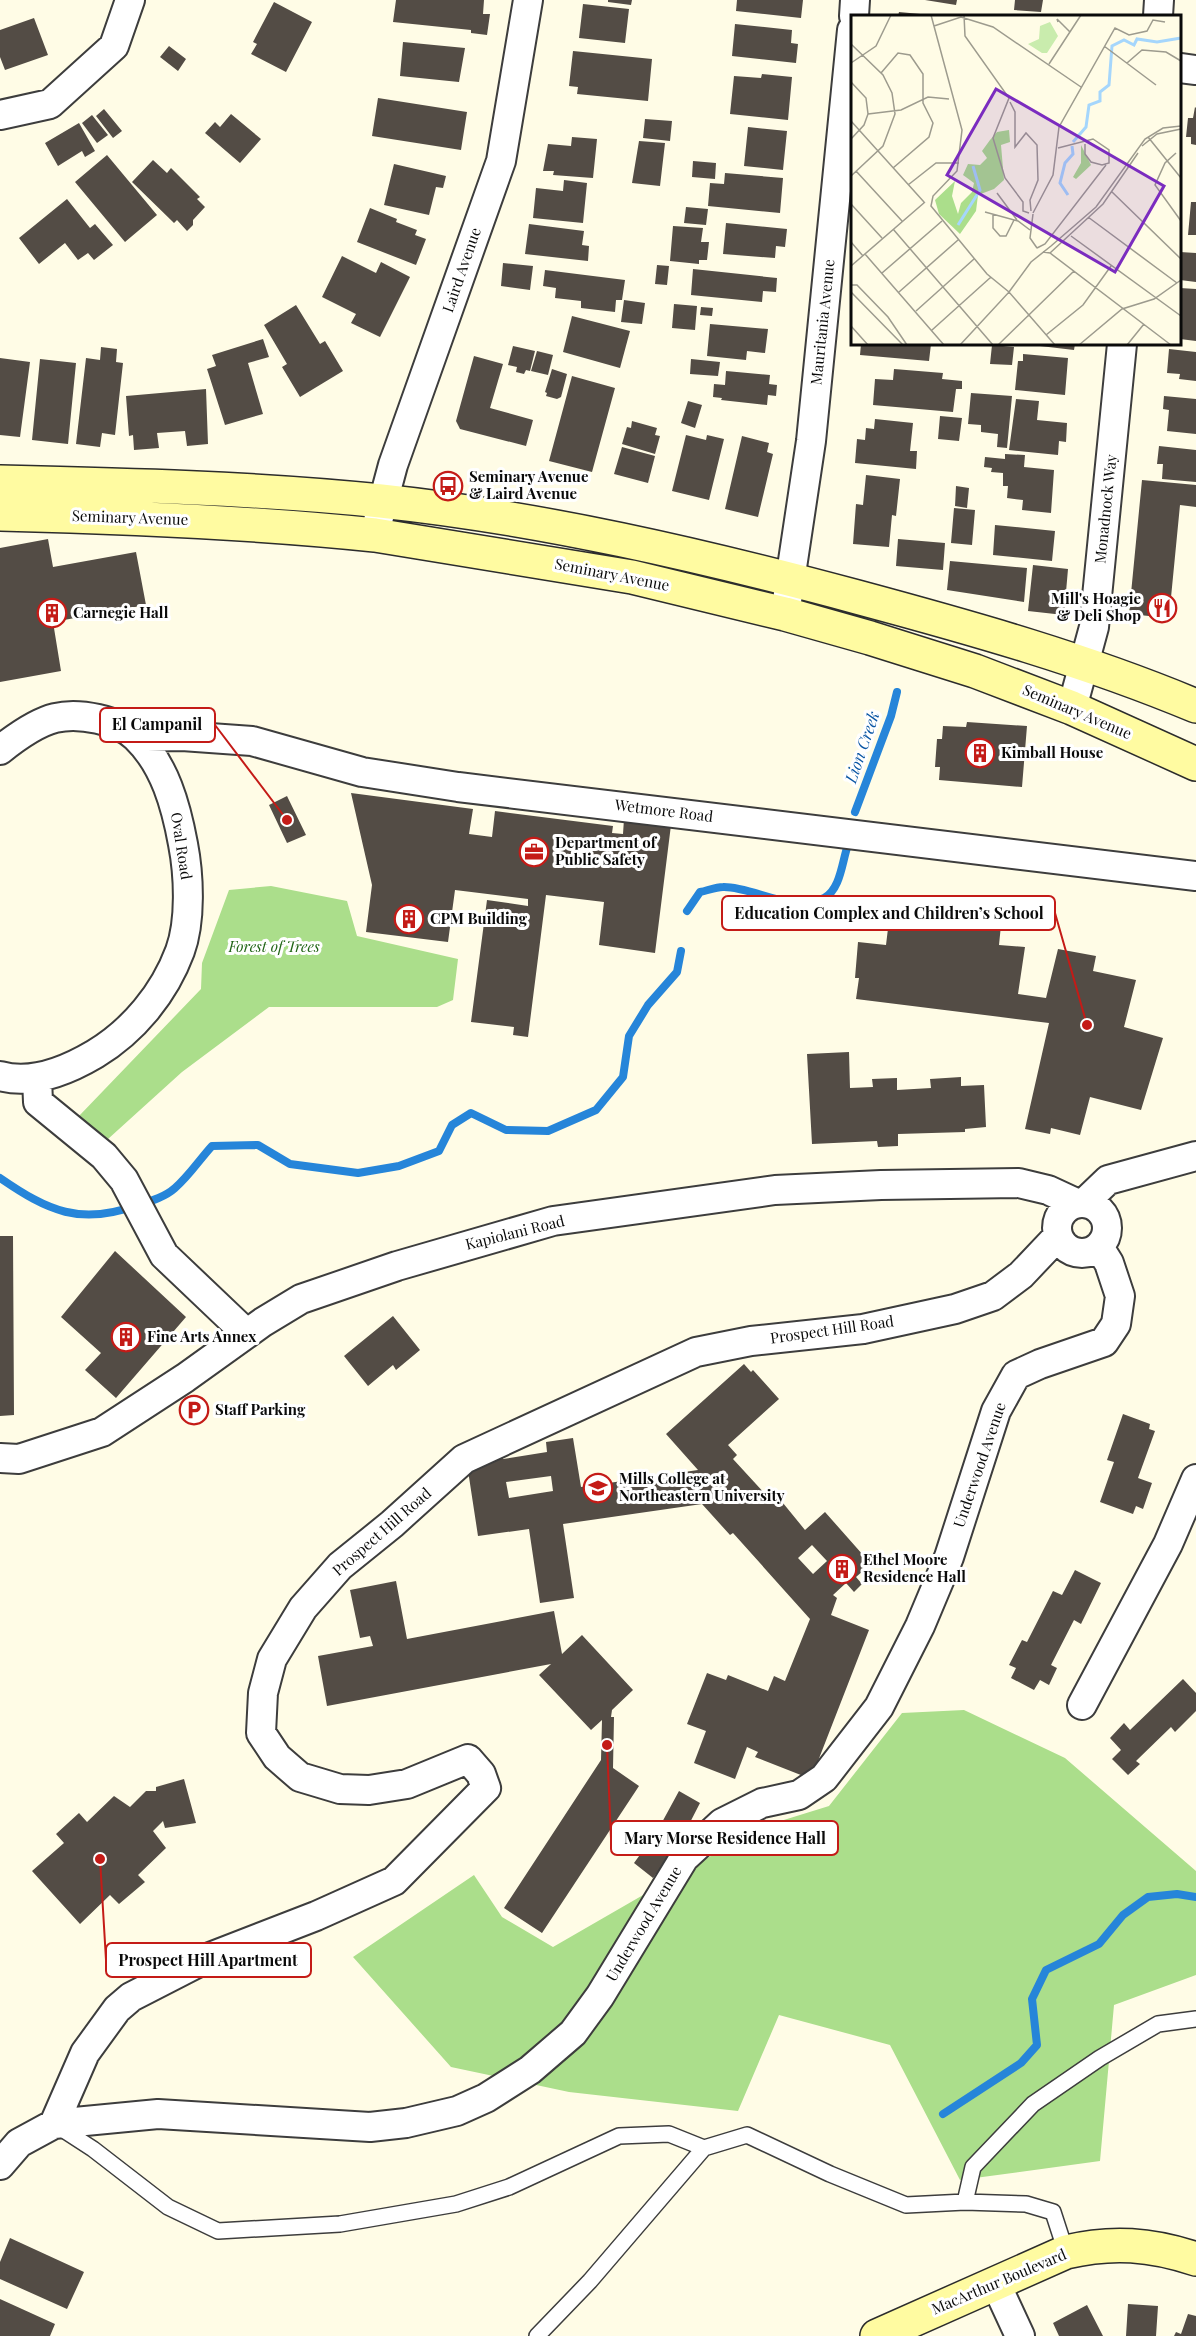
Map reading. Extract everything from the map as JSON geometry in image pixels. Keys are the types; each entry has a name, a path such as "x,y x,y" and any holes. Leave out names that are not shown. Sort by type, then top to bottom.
{"street":[{"path":"0,116 50,104 114,46 130,0"},
{"name":"Laird Avenue","path":"375,535 382,501 501,161 528,0"},
{"path":"854,15 855,0"},
{"path":"1158,15 1159,0"},
{"name":"Mauritania Avenue","path":"784,614 811,441 851,40"},
{"path":"1181,68 1196,70"},
{"name":"Monadnock Way","path":"1072,708 1094,627 1122,345"},
{"path":"0,482 178,486 382,501 559,528 790,579 1005,637 1194,700"},
{"name":"Seminary Avenue","path":"0,514 175,519 375,535 632,578 784,614 965,668 1072,708 1196,764"},
{"name":"Oval Road","path":"0,750 16,737 55,718 90,717 120,727 136,737 160,769 177,810 188,869 187,905 181,950 144,1013 112,1044 75,1066 36,1078 0,1076"},
{"name":"Wetmore Road","path":"136,737 182,736 252,741 362,772 458,787 1196,876"},
{"path":"36,1078 38,1102 104,1156 124,1180 164,1255 246,1333"},
{"path":"1080,1202 1100,1209 1107,1224 1104,1240 1092,1251 1076,1252 1068,1249 1058,1236 1057,1222 1060,1215 1108,1180 1196,1156"},
{"name":"Kapiolani Road","path":"0,1458 19,1459 102,1432 185,1378 246,1333 301,1299 397,1266 553,1221 775,1190 881,1185 1019,1183 1048,1190 1080,1202"},
{"name":"Prospect Hill Road","path":"54,2124 85,2053 117,2009 131,1997 205,1959 316,1916 394,1881 486,1788 481,1774 468,1759 458,1761 406,1784 369,1790 340,1789 300,1777 277,1757 261,1733 263,1693 272,1659 303,1608 340,1566 392,1524 464,1459 696,1352 751,1341 863,1329 956,1309 993,1296 1021,1275 1058,1236"},
{"name":"Underwood Avenue","path":"0,2165 20,2143 54,2124 158,2114 246,2122 370,2127 406,2123 457,2111 486,2098 530,2070 573,2033 600,1996 684,1858 722,1823 762,1803 799,1796 824,1778 879,1707 920,1626 948,1557 996,1411 1016,1375 1040,1364 1104,1342 1116,1324 1120,1296 1109,1263 1099,1246"},
{"path":"1082,1705 1168,1544 1196,1479"},
{"name":"MacArthur Boulevard","path":"877,2336 1066,2252 1095,2245 1123,2243 1146,2246 1196,2259"},
{"path":"995,2282 1020,2336"}],"lane":[{"path":"964,2202 973,2167 1033,2104 1100,2058 1158,2024 1196,2019"},
{"path":"54,2124 93,2148 168,2207 218,2231 340,2224 456,2204 509,2187 619,2136 669,2134 704,2148"},
{"path":"537,2336 590,2281 704,2148 747,2135 830,2174 906,2205 964,2202 1026,2204 1053,2212 1066,2252"}],"green space":[{"name":"Forest of Trees","path":"271,886 347,901 357,936 458,959 453,1000 437,1007 269,1007 182,1072 108,1139 79,1116 201,989 202,963 229,890"},
{"path":"964,1710 1065,1758 1196,1871 1196,1975 1114,2005 1100,2161 960,2180 890,2045 779,2015 738,2111 569,2092 451,2067 353,1957 474,1875 502,1917 553,1947 761,1827 829,1806 902,1713"}],"building":[{"path":"396,0 484,0 483,14 490,14 487,35 471,33 471,30 393,22"},
{"path":"608,0 632,0 631,5 608,2"},
{"path":"737,0 803,0 801,18 736,11"},
{"path":"925,0 957,0 956,5"},
{"path":"1015,0 1043,0 1041,12 1014,10"},
{"path":"274,2 312,22 286,72 251,54 257,44 253,42"},
{"path":"583,4 629,9 625,43 579,38"},
{"path":"899,12 931,15 898,15"},
{"path":"34,18 48,55 5,70 0,57 0,30"},
{"path":"735,24 792,30 791,43 798,44 796,63 732,56"},
{"path":"403,42 465,48 459,82 400,76"},
{"path":"169,46 186,59 178,71 160,57"},
{"path":"573,51 652,59 648,101 577,94 578,87 569,86"},
{"path":"762,74 792,77 788,120 730,114 734,76 761,78"},
{"path":"378,98 467,112 461,150 372,136"},
{"path":"1195,107 1196,145 1191,144 1191,137 1186,137 1188,118 1193,118"},
{"path":"104,109 122,131 113,138 96,116"},
{"path":"231,114 261,139 240,163 205,133 215,122 220,127"},
{"path":"92,115 108,135 97,143 82,123"},
{"path":"645,119 672,121 670,141 643,138"},
{"path":"79,123 95,151 85,157 82,151 58,166 45,143"},
{"path":"748,127 787,131 783,170 744,166"},
{"path":"572,137 597,139 593,178 553,175 554,171 543,171 548,144 571,146"},
{"path":"639,141 665,143 660,186 632,183"},
{"path":"107,155 157,215 125,242 75,182"},
{"path":"153,160 167,173 171,168 200,197 197,199 205,207 187,231 177,220 174,223 132,182"},
{"path":"693,161 716,163 715,179 692,177"},
{"path":"394,164 446,176 443,188 436,187 429,215 384,205"},
{"path":"725,173 783,178 780,213 708,206 710,183 724,184"},
{"path":"564,180 587,183 583,223 533,218 536,188 563,191"},
{"path":"67,199 90,228 95,224 113,245 94,260 88,253 78,260 65,243 39,264 19,238"},
{"path":"1191,202 1196,202 1196,235 1188,235"},
{"path":"686,207 708,209 706,225 684,223"},
{"path":"370,208 417,230 415,235 426,239 416,265 357,242"},
{"path":"726,223 787,229 785,247 776,246 775,258 723,254"},
{"path":"529,224 584,231 582,245 589,246 588,261 525,254"},
{"path":"673,226 703,228 701,242 709,242 707,260 699,260 699,264 670,261"},
{"path":"1181,252 1196,253 1196,282 1181,280"},
{"path":"342,256 376,273 381,262 410,277 380,337 351,323 356,314 322,297"},
{"path":"503,263 533,266 530,290 501,286"},
{"path":"657,265 669,266 667,285 655,284"},
{"path":"693,269 777,278 776,292 763,291 762,302 691,295"},
{"path":"545,270 625,280 622,300 616,300 615,312 581,308 581,301 555,298 556,288 543,286"},
{"path":"1181,288 1196,289 1196,341 1181,339"},
{"path":"624,300 645,303 642,324 621,322"},
{"path":"674,304 697,306 695,330 672,328"},
{"path":"296,305 320,344 325,341 343,371 300,397 282,367 287,364 264,325"},
{"path":"701,307 713,308 712,316 700,315"},
{"path":"572,316 630,331 620,368 563,352"},
{"path":"710,324 768,329 765,353 747,351 746,360 707,356"},
{"path":"263,339 269,357 248,363 263,414 225,425 207,369 216,366 212,355"},
{"path":"861,345 931,345 929,361 860,355"},
{"path":"992,345 1014,347 1012,365 990,364"},
{"path":"1032,345 1075,345 1074,350"},
{"path":"513,346 535,351 530,371 526,370 524,374 516,372 517,367 508,365"},
{"path":"101,347 117,349 116,362 123,363 115,435 102,433 100,447 76,444 86,358 100,360"},
{"path":"1169,349 1196,352 1196,381 1179,379 1180,374 1167,373"},
{"path":"537,351 553,355 548,375 531,371"},
{"path":"1023,354 1068,358 1065,395 1015,390 1018,361 1023,361"},
{"path":"474,356 503,364 490,408 533,420 526,446 460,429 456,421"},
{"path":"0,358 30,362 20,437 0,435"},
{"path":"40,359 76,363 68,444 32,440"},
{"path":"691,359 720,362 718,376 690,374"},
{"path":"552,369 567,374 561,397 557,399 546,396 545,392"},
{"path":"894,369 943,373 942,379 962,381 962,389 956,389 953,412 873,405 875,379 893,380"},
{"path":"726,371 770,375 769,384 777,385 776,396 768,395 767,405 713,397 714,384 725,385"},
{"path":"572,376 615,388 592,472 549,461"},
{"path":"206,389 208,444 187,446 185,431 157,433 159,448 134,450 133,435 129,436 126,396"},
{"path":"971,393 1012,396 1007,448 997,447 998,434 981,432 981,425 968,424"},
{"path":"1164,396 1196,399 1196,434 1167,431 1169,410 1163,409"},
{"path":"1016,399 1039,401 1037,420 1067,423 1066,442 1059,441 1058,455 1009,450"},
{"path":"688,401 702,405 695,428 681,423"},
{"path":"940,416 962,418 959,441 938,439"},
{"path":"875,419 913,423 910,451 917,451 916,469 855,463 857,439 865,440 866,428 874,429"},
{"path":"632,421 657,428 655,435 660,436 655,454 622,444 627,427 631,428"},
{"path":"686,435 706,440 707,435 724,439 709,500 672,491"},
{"path":"742,436 769,443 767,452 773,454 758,517 725,509"},
{"path":"1159,446 1196,450 1196,482 1162,479 1163,464 1157,464"},
{"path":"622,447 655,456 648,483 614,474"},
{"path":"1005,454 1025,455 1024,467 1054,470 1051,513 1022,510 1023,500 1007,498 1008,486 1003,486 1003,473 991,472 992,468 984,467 985,457 1005,459"},
{"path":"866,475 900,479 896,516 892,515 889,547 853,544 856,504 863,505"},
{"path":"1142,480 1196,485 1196,507 1180,505 1169,618 1129,614"},
{"path":"956,486 969,488 967,508 955,506"},
{"path":"954,508 975,510 972,545 951,543"},
{"path":"995,525 1055,531 1052,561 993,555"},
{"name":"Carnegie Hall","path":"48,539 53,567 136,552 146,605 53,622 61,671 0,682 0,548"},
{"path":"898,539 945,543 943,570 896,566"},
{"path":"950,561 1027,568 1024,602 947,590"},
{"path":"1033,565 1068,569 1064,615 1028,611"},
{"name":"Kimball House","path":"967,722 1027,726 1022,787 939,780 940,767 935,767 937,739 942,739 943,726 966,727"},
{"name":"CPM Building","path":"351,793 473,809 469,834 492,837 495,811 613,826 612,833 623,834 624,819 671,825 655,953 599,945 604,902 546,895 528,1037 513,1035 514,1027 471,1022 487,900 528,906 528,899 455,890 448,942 366,932 372,885"},
{"path":"287,796 306,835 287,843 269,805"},
{"path":"890,912 1001,925 999,945 1025,947 1018,994 1046,998 1058,949 1096,956 1093,971 1136,980 1124,1027 1163,1038 1141,1110 1090,1097 1080,1135 1051,1128 1050,1134 1025,1129 1049,1023 856,999 859,978 855,978 858,942 886,945"},
{"path":"849,1052 850,1088 873,1087 872,1079 897,1078 897,1090 931,1088 930,1079 961,1077 961,1086 984,1085 986,1127 965,1129 965,1132 898,1134 898,1146 878,1147 877,1141 812,1144 807,1054"},
{"path":"0,1236 13,1236 14,1415 0,1416"},
{"name":"Fine Arts Annex","path":"115,1251 186,1317 116,1398 85,1370 101,1353 61,1317"},
{"path":"393,1316 420,1350 396,1370 393,1365 368,1386 344,1356"},
{"name":"Ethel Moore Residence Hall","path":"744,1364 751,1372 753,1370 779,1399 728,1445 737,1455 733,1459 768,1497 774,1492 805,1530 825,1512 871,1564 856,1577 862,1584 854,1592 846,1583 833,1595 837,1598 831,1615 869,1630 811,1779 755,1757 758,1752 747,1747 735,1779 694,1763 706,1731 687,1724 707,1673 726,1680 728,1675 768,1691 774,1676 785,1681 810,1619 733,1533 730,1535 702,1504 563,1524 574,1598 540,1603 529,1529 478,1536 467,1464 502,1455 503,1459 547,1452 546,1442 573,1438 581,1487 698,1470 666,1434","holes":["551,1476 553,1491 509,1498 506,1482","812,1545 827,1561 813,1574 798,1558"]},
{"path":"1123,1414 1150,1424 1149,1429 1155,1431 1138,1478 1152,1483 1143,1509 1136,1506 1133,1514 1100,1502 1114,1462 1107,1460"},
{"path":"1075,1570 1101,1583 1081,1624 1074,1620 1051,1665 1057,1668 1049,1685 1040,1680 1034,1690 1011,1678 1016,1668 1009,1665 1022,1640 1027,1642 1053,1591 1062,1595"},
{"path":"396,1581 407,1639 554,1611 562,1654 582,1635 633,1690 612,1710 611,1717 614,1717 613,1768 639,1786 542,1933 504,1908 601,1760 602,1720 591,1730 539,1675 551,1664 327,1706 318,1656 373,1646 370,1636 360,1638 350,1590"},
{"path":"1183,1679 1196,1693 1196,1711 1175,1732 1171,1727 1136,1761 1140,1764 1128,1775 1112,1759 1121,1750 1110,1738 1124,1723 1130,1730"},
{"path":"184,1779 196,1823 165,1828 163,1821 153,1831 166,1848 138,1875 145,1882 119,1904 110,1895 80,1924 32,1871 64,1843 56,1834 79,1813 87,1822 114,1796 130,1807 146,1791 156,1791 156,1787"},
{"path":"679,1791 700,1803 682,1838 660,1826"},
{"path":"658,1830 678,1845 653,1878 634,1863"},
{"path":"10,2238 84,2272 67,2309 0,2279 0,2262"},
{"path":"0,2299 55,2324 50,2336 0,2336"},
{"path":"1128,2304 1158,2306 1156,2336 1126,2336"},
{"path":"1087,2305 1103,2336 1059,2336 1053,2323"},
{"path":"1188,2314 1196,2316 1196,2336 1174,2336 1176,2332 1181,2334"}],"waterway":[{"name":"Lion Creek","path":"855,812 891,716 897,692"},
{"name":"Lion Creek","path":"687,911 700,892 720,887 735,888 787,902 813,902 824,898 837,883 847,848"},
{"name":"Lion Creek","path":"0,1178 49,1207 65,1212 99,1214 117,1211 167,1194 185,1178 212,1146 258,1145 290,1164 358,1173 399,1166 439,1151 452,1125 471,1113 506,1130 548,1131 596,1110 623,1077 629,1036 648,1005 677,972 681,951"},
{"path":"943,2114 1021,2063 1037,2045 1032,1999 1046,1970 1099,1944 1123,1915 1148,1897 1177,1894 1196,1897"}],"place":[{"name":"Seminary Avenue & Laird Avenue","path":"448,486"},
{"name":"Mill's Hoagie & Deli Shop","path":"1162,608"},
{"name":"Carnegie Hall","path":"52,613"},
{"name":"Kimball House","path":"980,753"},
{"name":"El Campanil","path":"287,820"},
{"name":"Department of Public Safety","path":"534,852"},
{"name":"CPM Building","path":"409,919"},
{"name":"Education Complex and Children’s School","path":"1087,1025"},
{"name":"Fine Arts Annex","path":"126,1337"},
{"name":"Staff Parking","path":"194,1410"},
{"name":"Mills College at Northeastern University","path":"598,1488"},
{"name":"Ethel Moore Residence Hall","path":"842,1569"},
{"name":"Mary Morse Residence Hall","path":"607,1745"},
{"name":"Prospect Hill Apartment","path":"100,1859"}]}
